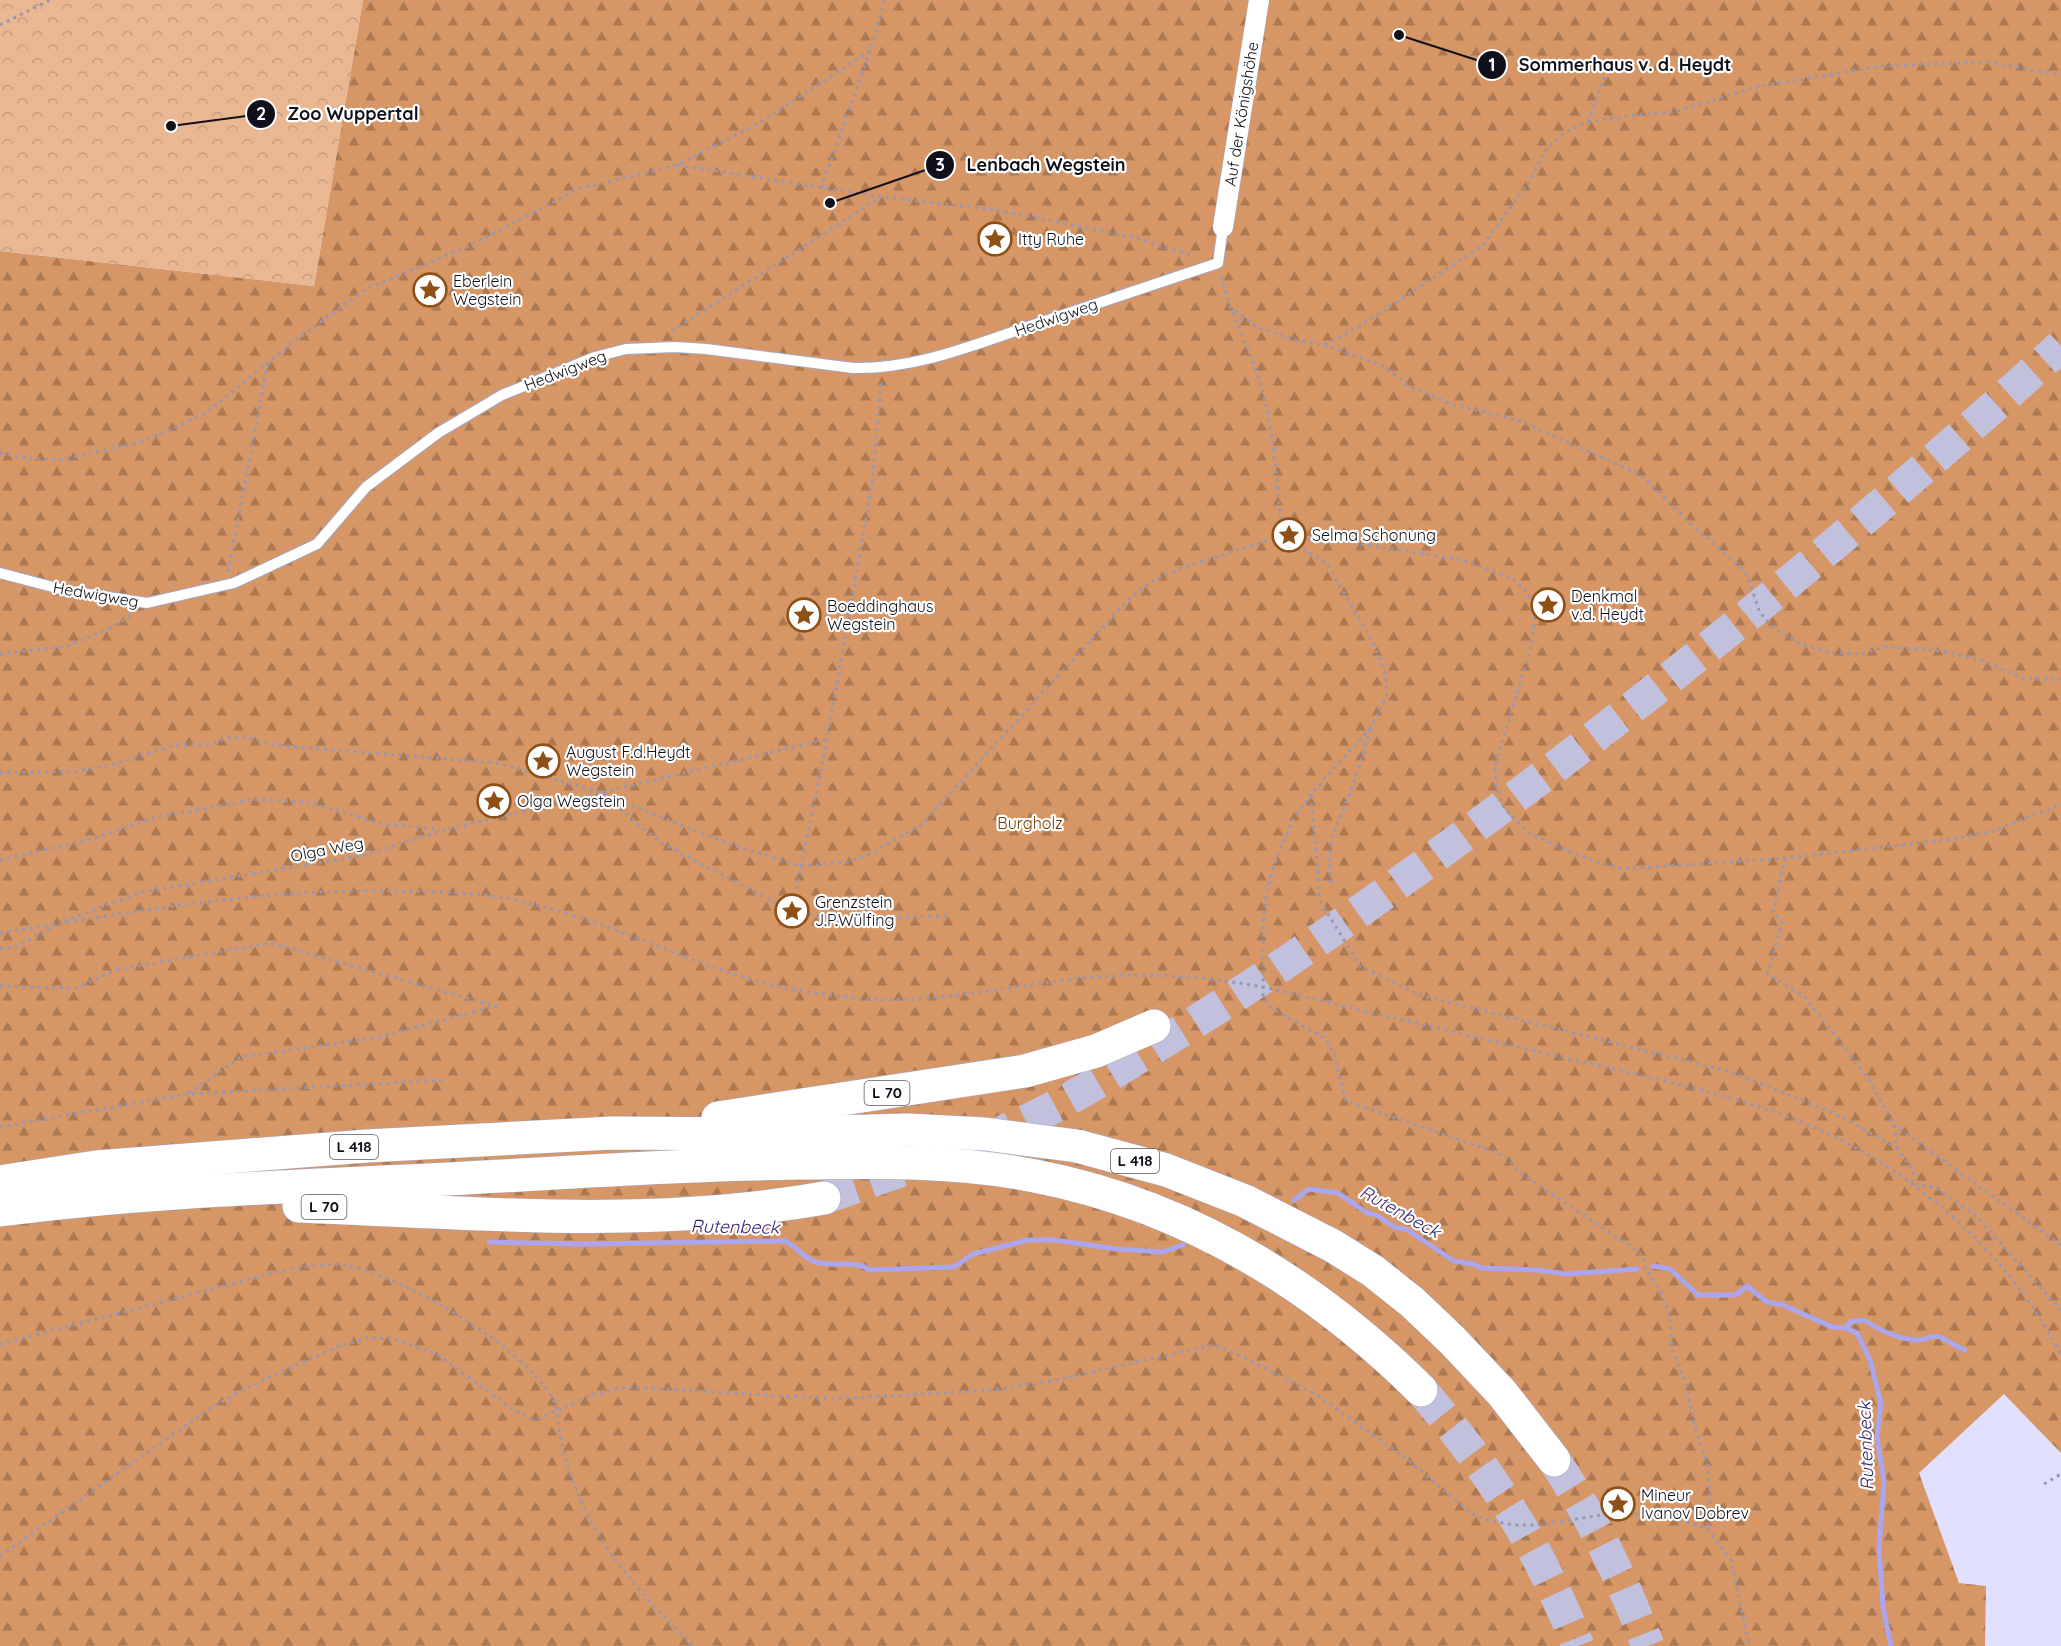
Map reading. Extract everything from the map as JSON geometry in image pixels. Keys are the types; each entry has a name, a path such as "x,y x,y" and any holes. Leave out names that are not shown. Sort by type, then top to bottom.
{"highway":[{"name":"L 70","path":"612,1133 1025,1071 1096,1051 1154,1026"},
{"name":"L 418","path":"0,1182 96,1167 378,1146 612,1133 760,1134 907,1130 985,1134 1077,1146 1166,1170 1285,1220 1373,1271 1412,1302 1452,1340 1502,1393 1554,1460"},
{"name":"L 418","path":"0,1210 100,1198 759,1164 907,1162 1012,1172 1111,1195 1187,1224 1226,1243 1307,1292 1342,1318 1421,1390"},
{"name":"L 70","path":"100,1198 569,1216 702,1213 771,1207 824,1198"}],"street":[{"name":"Auf der Königshöhe","path":"1223,227 1259,0"}],"lane":[{"path":"1218,263 1223,227"},
{"name":"Hedwigweg","path":"0,573 68,591 147,603 225,585 317,544 366,487 438,433 502,394 595,357 647,347 706,349 806,363 882,368 921,362 969,348 1218,263"}],"path":[{"path":"0,25 50,0"},
{"path":"821,188 870,51 885,0"},
{"path":"0,453 34,459 64,459 140,442 207,412 268,361 366,289 467,247 578,189 677,165 759,123 870,51"},
{"path":"1588,122 1611,59"},
{"path":"1325,345 1360,326 1483,245 1530,180 1547,148 1565,132 1588,122 1674,112 1756,87 1882,66 1987,62 2061,75"},
{"path":"677,165 747,174 821,188 1031,217 1133,237 1218,263 1229,306 1262,388 1270,427 1282,536"},
{"path":"647,347 882,196"},
{"path":"1229,306 1257,327 1295,340 1325,345 1383,366 1409,386 1448,403 1520,420 1641,475 1693,526 1740,566 1748,578 1760,613 1776,630 1802,645 1829,652 1860,654 1884,647 1942,651 1983,661 2025,679 2061,679"},
{"path":"225,585 268,361"},
{"path":"792,911 827,739 872,484 882,368"},
{"path":"1282,536 1327,564 1372,641 1386,675 1387,694 1371,727 1354,784 1336,823 1327,863 1332,883"},
{"path":"0,773 80,771 115,764 176,745 207,745 228,738 497,764 599,792 726,843 800,866 849,862 873,852 921,825 1128,600 1150,582 1184,567 1282,536 1361,544 1462,560 1513,578 1529,595 1534,617 1531,647 1495,765 1496,787 1504,808 1530,834 1582,857 1622,869 1785,858 1974,835 1993,831 2061,804"},
{"path":"0,654 68,646 110,628 147,603"},
{"path":"1371,727 1311,794 1293,820 1279,850 1267,890 1263,924 1263,998 1271,1008 1326,1039 1334,1055 1346,1101 1492,1150 1509,1159 1520,1173 1639,1252 1649,1275 1660,1290 1670,1317 1672,1349 1687,1386 1694,1424 1708,1466 1711,1514 1707,1527"},
{"name":"Olga Weg","path":"59,924 141,892 360,856 444,830 827,739"},
{"path":"599,792 663,844 792,911 836,919 948,916"},
{"path":"1311,794 1320,901 1360,966 1419,996 1732,1072 1842,1117 1897,1148 1914,1172 1912,1184"},
{"path":"0,860 88,840 157,817 256,799 312,803 382,824 444,830"},
{"path":"1785,858 1773,912 1782,923 1768,974 1805,997 1868,1078 1894,1125 1897,1148"},
{"path":"0,933 197,901 269,894 370,890 450,892 499,897 579,915 739,976 782,988 849,998 910,999 1083,978 1143,975 1217,979 1263,987 1688,1087 1745,1103 1812,1127 1857,1149 1912,1184 1981,1243 2018,1287 2061,1355"},
{"path":"0,949 15,947 59,924"},
{"path":"0,986 14,984 77,988 115,970 270,943 496,1006 380,1038 241,1057 188,1094"},
{"path":"0,1127 188,1094 445,1080"},
{"path":"1894,1125 2061,1245"},
{"path":"1912,1184 1935,1187 1974,1214 2061,1310"},
{"path":"0,1344 281,1271 319,1264 349,1266 394,1282 438,1303 484,1334 542,1382 558,1408 560,1436 566,1459 593,1529 637,1588 693,1646"},
{"path":"0,1556 209,1409 280,1372 356,1340 381,1337 416,1345 462,1371 526,1417 542,1417 591,1395 628,1387 834,1399 992,1390 1051,1381 1213,1345 1241,1356 1317,1395 1407,1459 1471,1513 1486,1520 1514,1525 1537,1525 1602,1515 1636,1514 1666,1516 1707,1527 1731,1560 1749,1646"},
{"path":"2044,1484 2061,1474"}],"green space":[{"path":"0,0 363,0 314,286 0,251"},
{"name":"Burgholz","path":"363,0 2061,0 2061,1453 2004,1394 1919,1473 1959,1583 1986,1586 1985,1646 0,1646 0,251 314,286"}],"waterway":[{"name":"Rutenbeck","path":"1294,1200 1309,1189 1338,1193 1367,1213 1376,1215 1396,1228 1406,1229 1454,1261 1473,1264 1481,1268 1537,1270 1566,1274 1637,1269"},
{"name":"Rutenbeck","path":"489,1242 581,1244 785,1241 813,1261 863,1266 870,1270 954,1267 973,1254 1028,1240 1054,1240 1116,1249 1162,1252 1183,1245"},
{"name":"Rutenbeck","path":"1653,1266 1670,1269 1698,1295 1736,1295 1747,1286 1767,1302 1783,1305 1832,1327 1846,1328 1857,1333 1870,1360 1881,1403 1877,1437 1884,1481 1879,1549 1883,1607 1891,1646"},
{"path":"1846,1328 1850,1322 1864,1320 1896,1336 1920,1340 1937,1336 1965,1350"}],"tunnel":[{"path":"981,1141 1029,1120 1076,1095 1191,1025 1317,941 1457,840 1635,706 1809,565 1894,494 2061,346"},
{"path":"824,1198 919,1164"},
{"path":"1421,1390 1470,1450 1511,1511 1547,1575 1578,1646"},
{"path":"1554,1460 1582,1504 1606,1550 1648,1646"}],"place":[{"name":"Sommerhaus v. d. Heydt","path":"1399,35"},
{"name":"Zoo Wuppertal","path":"171,126"},
{"name":"Lenbach Wegstein","path":"830,203"},
{"name":"Itty Ruhe","path":"995,239"},
{"name":"Eberlein Wegstein","path":"430,290"},
{"name":"Selma Schonung","path":"1289,535"},
{"name":"Denkmal v.d. Heydt","path":"1548,605"},
{"name":"Boeddinghaus Wegstein","path":"804,615"},
{"name":"August F.d.Heydt Wegstein","path":"543,761"},
{"name":"Olga Wegstein","path":"494,801"},
{"name":"Grenzstein J.P.Wülfing","path":"792,911"},
{"name":"Mineur Ivanov Dobrev","path":"1618,1504"}]}
